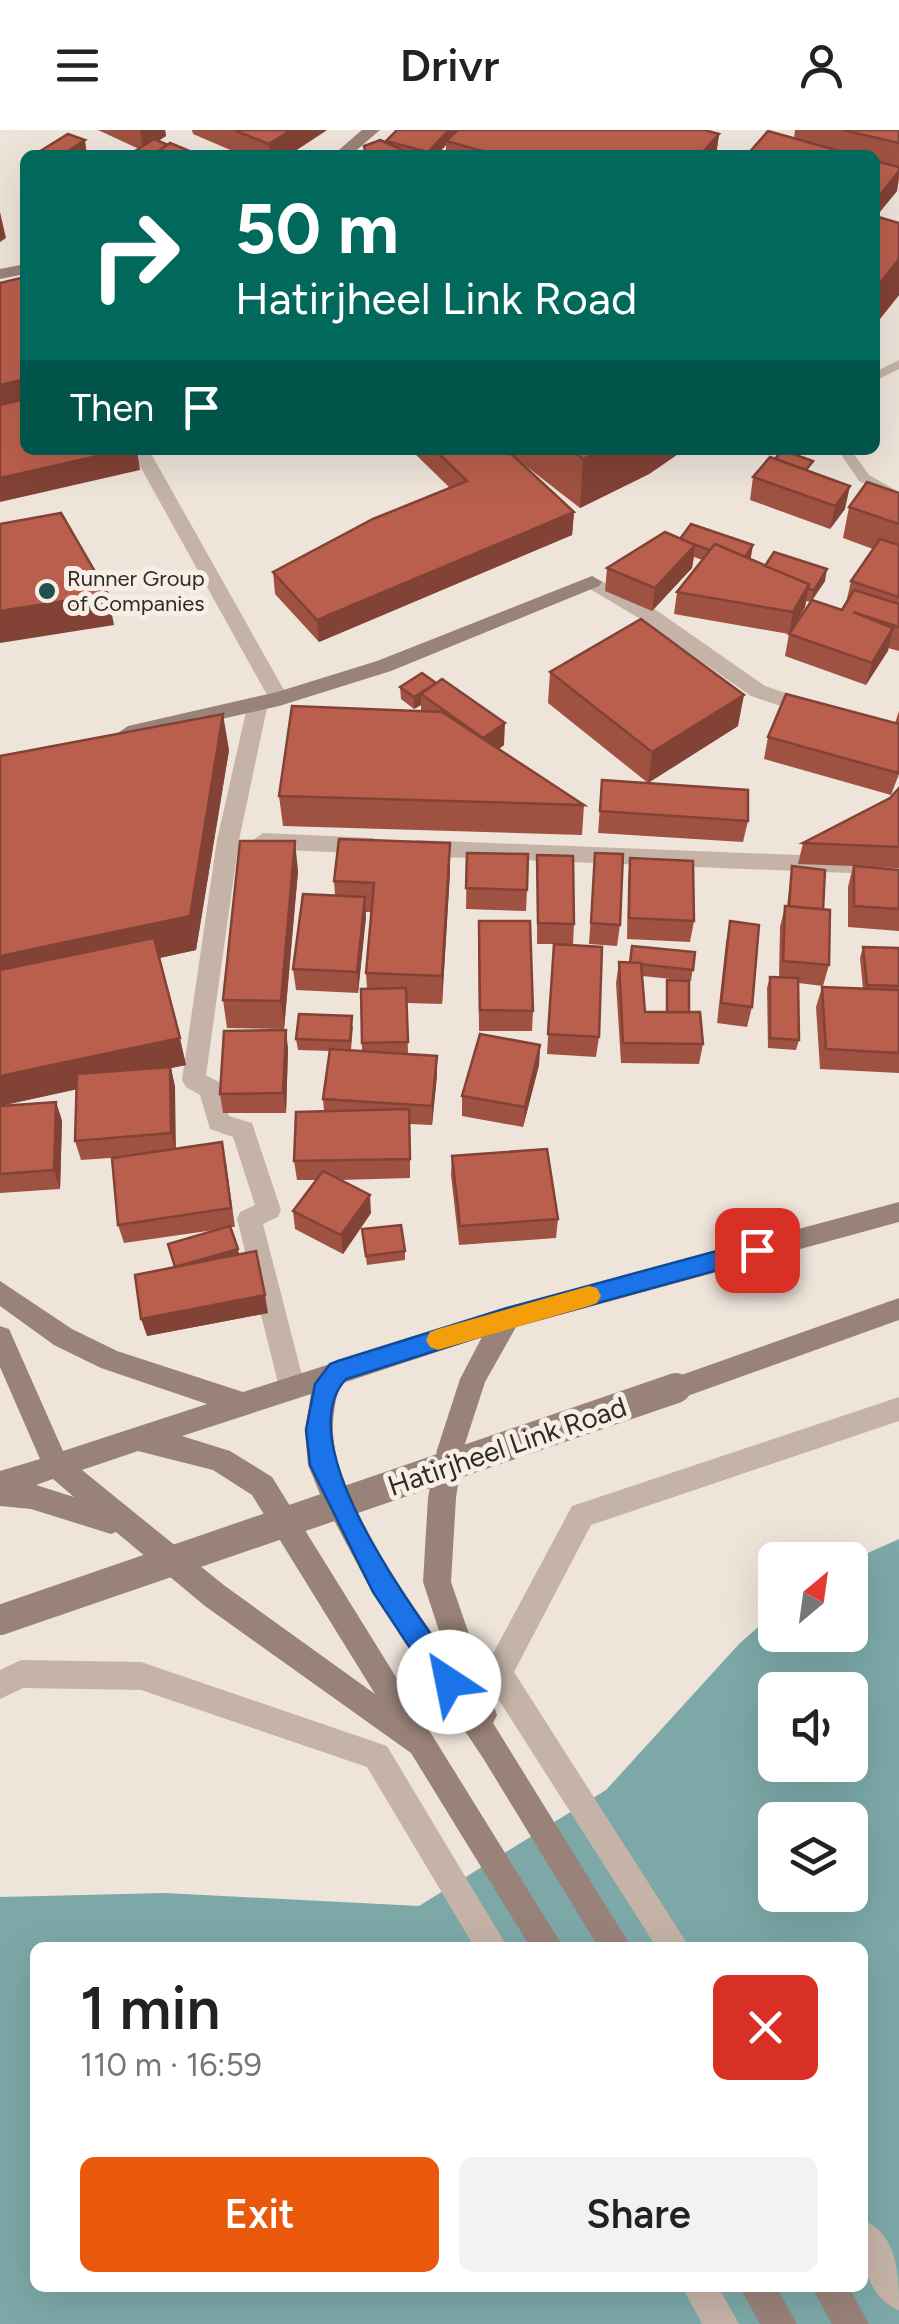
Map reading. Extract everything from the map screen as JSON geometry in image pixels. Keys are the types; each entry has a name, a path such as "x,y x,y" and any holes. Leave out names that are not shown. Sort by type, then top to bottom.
{"main road":[{"path":"348,150 372,130"},
{"path":"113,736 268,701 384,666 592,582"},
{"path":"0,1484 507,1318 899,1212"},
{"path":"0,1292 63,1337 110,1360 245,1405"},
{"name":"Hatirjheel Link Road","path":"0,1620 899,1309"},
{"path":"493,1748 438,1582 442,1498 450,1450 473,1379 507,1318"},
{"path":"0,1337 56,1465 216,1596 424,1746"},
{"path":"338,1371 326,1384 318,1430 322,1465 330,1485 382,1584 493,1748 613,1942"},
{"path":"136,1439 220,1458 244,1470 262,1486 545,1942"},
{"path":"0,1494 30,1496 129,1527"},
{"path":"760,2292 780,2324"},
{"path":"832,2292 852,2324"}],"street":[{"path":"143,455 268,701 228,840 194,1080 210,1089 219,1122 244,1130 268,1210 248,1219 292,1387"},
{"path":"592,582 649,615 758,691 828,715"},
{"path":"228,840 899,867"},
{"path":"672,1942 498,1673 582,1516 899,1409"},
{"path":"0,1685 21,1674 142,1676 377,1756 490,1942"},
{"path":"868,2245 899,2293"},
{"path":"702,2292 722,2324"}],"lane":[{"path":"848,455 864,478 899,498"}],"water":[{"path":"899,1539 899,2324 0,2324 0,1897 165,1893 419,1906 606,1790 758,1627 758,1652 868,1652 868,1553"}],"building":[{"path":"234,130 291,130 269,144"},
{"path":"397,130 449,130 430,150 386,141"},
{"path":"458,130 704,130 719,134 705,150 479,150 446,141"},
{"path":"843,130 899,130 899,143"},
{"path":"768,131 836,150 751,150"},
{"path":"68,134 85,140 70,150 42,150"},
{"path":"154,139 168,145 160,150 137,150"},
{"path":"380,140 403,150 365,150 364,146"},
{"path":"170,143 187,150 160,150"},
{"path":"880,162 899,167 880,195"},
{"path":"880,217 899,223 899,259 880,283"},
{"path":"20,278 20,380 0,385 0,283"},
{"path":"20,400 20,455 102,455 0,478 0,405"},
{"path":"440,455 512,455 574,512 317,620 273,572 373,519 467,481"},
{"path":"778,455 796,455 813,461 806,470 775,459"},
{"path":"770,457 850,486 835,506 753,477"},
{"path":"867,482 899,493 899,524 849,507"},
{"path":"61,513 108,594 0,611 0,524"},
{"path":"691,524 753,545 745,557 715,544 710,550 680,539"},
{"path":"665,532 695,545 655,588 607,568"},
{"path":"880,539 899,545 899,597 851,581"},
{"path":"715,544 809,584 793,612 677,592"},
{"path":"774,552 827,569 814,590 809,589 809,584 765,566"},
{"path":"854,590 899,604 899,627 853,612 893,628 872,663 789,634 812,600 842,610"},
{"path":"641,619 744,695 652,752 550,672"},
{"path":"422,673 436,683 414,697 400,687"},
{"path":"442,679 505,723 483,738 421,694"},
{"path":"786,694 899,724 898,773 768,737"},
{"path":"292,706 442,712 584,805 279,796"},
{"path":"223,714 190,916 0,956 0,756"},
{"path":"602,780 748,790 748,821 600,811"},
{"path":"899,788 899,847 803,843 890,798"},
{"path":"339,839 450,843 442,976 366,973 374,883 334,881"},
{"path":"240,841 295,841 281,1001 223,1000"},
{"path":"467,853 528,854 527,890 466,888"},
{"path":"595,853 623,854 620,925 591,923"},
{"path":"537,855 573,856 574,924 538,923"},
{"path":"630,858 693,861 694,921 629,918"},
{"path":"792,866 825,870 823,910 789,906"},
{"path":"854,866 899,870 899,909 854,906"},
{"path":"303,894 365,897 357,972 293,969"},
{"path":"785,906 830,910 829,965 783,961"},
{"path":"479,921 530,921 533,1011 480,1010"},
{"path":"730,921 759,925 752,1007 721,1003"},
{"path":"154,938 180,1038 0,1076 0,970"},
{"path":"554,944 602,947 599,1037 548,1034"},
{"path":"632,946 695,952 693,970 630,963"},
{"path":"863,947 899,948 899,986 867,985"},
{"path":"619,962 641,963 645,1012 700,1012 703,1044 623,1043"},
{"path":"770,977 798,978 799,1040 770,1038"},
{"path":"667,980 689,981 689,1012 667,1012"},
{"path":"822,987 899,990 899,1053 826,1049"},
{"path":"406,988 408,1042 362,1043 361,989"},
{"path":"299,1014 352,1016 350,1041 296,1039"},
{"path":"286,1030 283,1093 220,1094 224,1031"},
{"path":"480,1034 540,1045 525,1107 462,1096"},
{"path":"330,1049 437,1056 432,1106 323,1099"},
{"path":"170,1067 171,1133 75,1141 77,1074"},
{"path":"56,1102 54,1170 0,1174 0,1106"},
{"path":"409,1109 410,1159 294,1161 296,1112"},
{"path":"222,1142 231,1208 118,1225 112,1158"},
{"path":"547,1149 558,1219 460,1226 452,1156"},
{"path":"323,1171 370,1195 341,1235 293,1211"},
{"path":"401,1225 405,1251 366,1256 362,1229"},
{"path":"230,1226 238,1249 175,1267 168,1244"},
{"path":"256,1251 265,1295 141,1319 135,1275"}],"slow traffic":[{"path":"438,1340 589,1296"}],"place":[{"name":"Runner Group of Companies","path":"47,591"}],"route":[{"path":"449,1682 382,1584 330,1485 322,1465 318,1430 326,1384 338,1371 507,1318 757,1250"}]}
